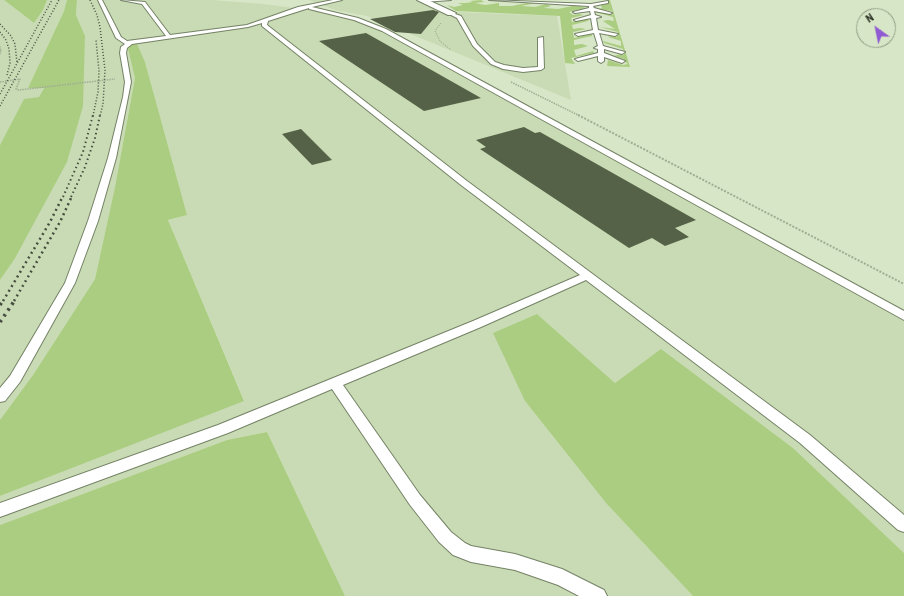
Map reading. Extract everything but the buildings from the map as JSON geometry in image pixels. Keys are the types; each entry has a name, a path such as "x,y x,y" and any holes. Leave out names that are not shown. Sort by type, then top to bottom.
{"street":[{"path":"422,0 451,13"}],"lane":[{"path":"100,0 121,41 130,43 248,26 306,7 340,0"},
{"path":"123,0 144,3 169,37"},
{"path":"422,0 449,0"},
{"path":"489,2 502,0 568,2 610,13"},
{"path":"544,0 550,2"},
{"path":"513,4 529,2"},
{"path":"556,7 568,2"},
{"path":"575,12 606,2"},
{"path":"306,7 356,19 379,28 904,316"},
{"path":"591,7 591,23 601,47 601,61"},
{"path":"451,13 459,17 475,45 494,63 503,67 523,70 541,68 541,38"},
{"path":"576,20 592,16 607,18"},
{"path":"266,20 264,25 266,28 464,183 805,439 904,525"},
{"path":"591,23 601,24"},
{"path":"578,34 615,34"},
{"path":"590,39 596,34"},
{"path":"596,34 604,39"},
{"path":"0,397 15,379 70,283 93,221 112,158 126,97 128,82 123,53 124,47 130,43"},
{"path":"593,49 601,47 622,52"},
{"path":"578,59 600,54 622,61"},
{"path":"0,510 223,429 477,324 587,276"},
{"path":"334,382 415,500 445,537 459,549 471,554 515,562 562,578 598,596"}],"path":[{"path":"451,13 434,31 440,40 451,50"},
{"path":"0,46 0,54"},
{"path":"0,82 20,79 16,89 19,90 99,82 127,77"},
{"path":"510,81 904,284"}],"shaded area":[{"path":"0,0 4,0 34,23 43,10 47,0 67,0 64,11 28,88 44,87 39,97 24,100 0,145"},
{"path":"77,0 212,0 263,4 325,12 351,18 372,26 904,319 904,553 793,448 661,350 615,383 537,314 525,401 606,503 693,596 345,596 267,432 227,440 0,525 0,496 244,400 168,220 187,215 145,62 136,44 128,49 135,78 115,187 95,279 33,375 0,420 0,280 14,260 83,71 85,36 76,15"},
{"path":"309,0 428,0 455,12 557,16 571,100 367,16 335,10"}],"green space":[{"path":"4,0 47,0 43,10 34,23"},
{"path":"67,0 77,0 76,15 85,36 83,106 67,162 14,260 0,280 0,145 24,99 39,97 44,88 28,88 64,11"},
{"path":"481,0 484,2 475,3 485,5 499,3 499,6 512,6 532,2 536,3 521,6 535,7 546,4 551,6 544,8 558,9 577,5 586,8 569,12 573,15 584,15 571,18 572,22 589,19 588,21 572,25 573,29 586,29 573,32 574,38 592,34 592,36 574,40 574,45 582,44 588,46 574,50 576,56 593,51 594,53 571,58 575,64 565,63 560,16 456,11 447,5 454,7 463,5 458,3"},
{"path":"607,0 610,0 630,67 607,66 608,60 623,65 628,64 624,61 624,59 614,56 620,54 624,55 623,49 604,43 603,41 621,46 621,41 608,37 613,35 617,37 618,32 600,27 615,29 603,21 614,21 613,17 595,12 613,15 612,11 599,9 602,8 601,5 609,3"},
{"path":"137,44 145,62 187,215 168,220 244,401 0,496 0,420 33,375 95,279 115,187 135,78 128,49 130,45"},
{"path":"537,314 615,383 661,349 793,448 904,553 904,596 693,596 606,503 525,401 493,333"},
{"path":"267,432 345,596 0,596 0,525 227,440"}],"railway":[{"path":"0,94 52,0"},
{"path":"0,106 59,0"},
{"path":"90,0 97,15 100,27 105,70 103,104 100,116"},
{"path":"0,24 11,36 15,44 17,63"},
{"path":"0,32 6,40 9,49 10,63 7,75"},
{"path":"93,116 98,92 99,71 96,40"},
{"path":"63,197 83,152 93,115"},
{"path":"71,197 85,167 95,138 100,115"},
{"path":"3,301 50,222 63,196"},
{"path":"14,301 60,222 72,196"},
{"path":"0,305 3,300"},
{"path":"0,322 15,300"}]}
